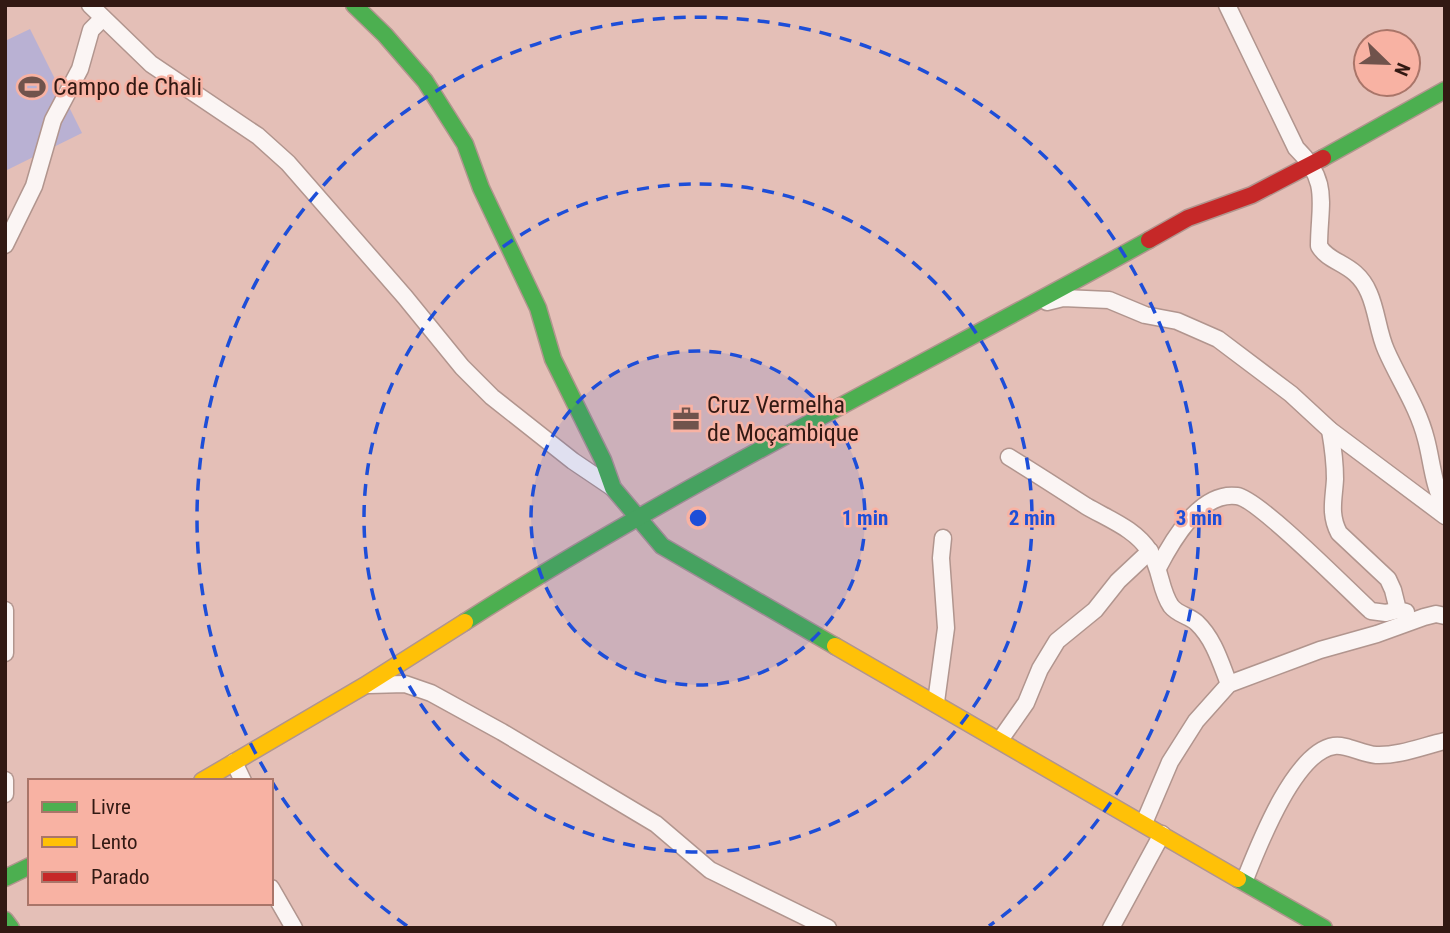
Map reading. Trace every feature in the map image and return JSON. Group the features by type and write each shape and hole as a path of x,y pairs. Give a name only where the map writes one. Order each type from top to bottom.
{"street":[{"path":"90,5 151,64 258,136 288,163 469,374 492,397 613,488 666,549 936,702 1324,928"},
{"path":"354,5 385,34 425,81 465,144 481,188 537,308 553,359 603,460 613,488"},
{"path":"1227,5 1296,148 1311,163 1322,196 1319,246 1323,253 1354,271 1369,292 1385,348 1426,436 1435,481 1445,507"},
{"path":"5,245 34,186 53,120 79,69 91,30 103,18"},
{"path":"205,779 364,686 535,577 692,485 1031,306 1188,218 1252,195 1284,180 1445,90"},
{"path":"1031,306 1063,298 1109,300 1145,315 1177,321 1201,330 1264,372 1330,430 1445,516"},
{"path":"1330,430 1334,450 1335,483 1331,513 1334,524 1339,533 1388,579 1394,590 1398,610"},
{"path":"1009,457 1088,507 1114,520 1150,551 1158,568 1165,597 1174,610 1195,621 1207,634 1229,684"},
{"path":"1158,568 1188,519 1218,499 1235,496 1252,503 1271,518 1371,611 1386,613 1398,610 1424,617"},
{"path":"936,702 946,628 942,582 943,538"},
{"path":"1000,740 1026,704 1040,669 1057,641 1095,610 1118,581 1150,551"},
{"path":"5,610 5,653"},
{"path":"1144,823 1170,762 1196,721 1229,684 1320,650 1424,617 1445,616"},
{"path":"364,686 405,684 431,693 656,824 710,870 828,928"},
{"path":"1244,881 1274,812 1308,760 1317,752 1338,745 1367,754 1392,754 1445,741"},
{"path":"234,762 242,779"},
{"path":"5,780 5,794"},
{"path":"1111,928 1162,834"},
{"path":"5,878 28,867"},
{"path":"273,891 294,928"},
{"path":"5,920 11,928"}],"shaded area":[{"name":"Campo de Chali","path":"30,29 82,133 5,171 5,41"}],"traffic: fast":[{"path":"354,5 385,35 425,81 465,144 481,188 538,308 553,359 603,460 613,488 662,546 835,646"},
{"path":"1323,158 1445,90"},
{"path":"465,622 548,570 718,473 1149,240"},
{"path":"5,878 28,867"},
{"path":"1238,879 1324,928"},
{"path":"5,920 11,928"}],"traffic: slow":[{"path":"205,779 364,686 465,622"},
{"path":"835,646 1238,879"}],"traffic: jam":[{"path":"1149,240 1188,218 1252,195 1323,158"}],"place":[{"name":"Campo de Chali","path":"32,87"},
{"name":"Cruz Vermelha de Moçambique","path":"686,419"}]}
